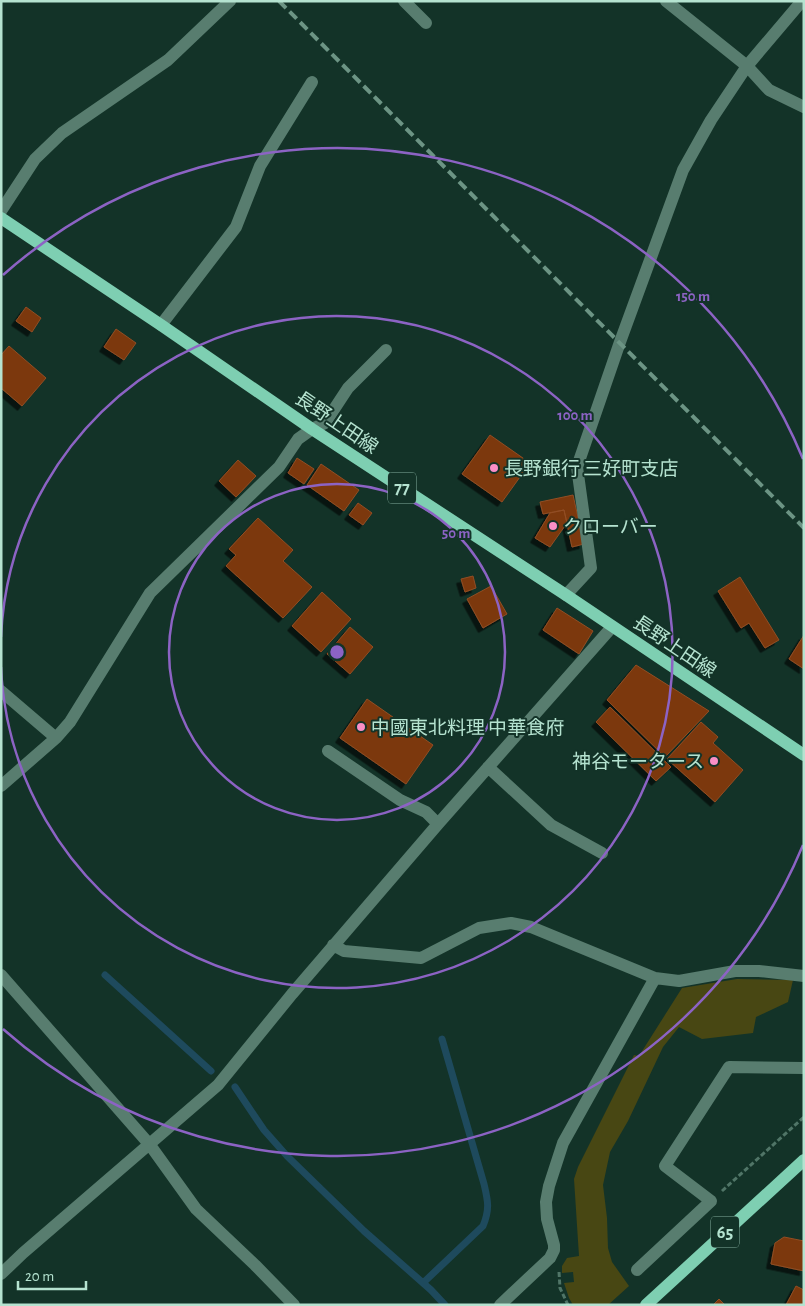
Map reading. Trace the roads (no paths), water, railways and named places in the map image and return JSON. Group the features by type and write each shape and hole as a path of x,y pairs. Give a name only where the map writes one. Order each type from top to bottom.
{"main road":[{"name":"長野上田線","path":"1,218 161,324 312,429 566,595 804,755"},
{"name":"65","path":"646,1305 804,1160"}],"street":[{"path":"1,211 35,158 62,133 168,60 230,1"},
{"path":"404,1 426,23"},
{"path":"666,1 747,66 768,90 804,107"},
{"path":"566,595 591,568 577,467 620,342 683,170 711,120 747,66 802,1"},
{"path":"161,324 236,226 260,166 312,82"},
{"path":"1,786 56,738 70,722 150,593 279,467 298,440 312,429 325,423 348,388 386,350"},
{"path":"1,1274 218,1086 333,946 488,766 612,627"},
{"path":"1,691 56,738"},
{"path":"328,751 400,800 426,812 438,824"},
{"path":"488,766 551,825 602,854"},
{"path":"333,946 344,951 421,958 479,928 511,924 531,927 655,978 680,981 735,971 759,971 804,976"},
{"path":"1,975 150,1145 196,1210 255,1265 294,1305"},
{"path":"500,1305 548,1261 552,1254 554,1244 547,1219 546,1202 548,1186 563,1143 655,978"},
{"path":"636,1270 711,1201 665,1166 730,1067 804,1068"}],"waterway":[{"path":"105,975 211,1071"},
{"path":"423,1283 483,1226 487,1210 484,1184 442,1039"},
{"path":"235,1087 264,1130 287,1156 364,1231 431,1290 445,1305"}],"railway":[{"path":"279,1 804,528"}],"place":[{"name":"長野銀行 三好町支店","path":"494,468"},
{"name":"クローバー","path":"553,526"},
{"name":"中國東北料理 中華食府","path":"361,727"},
{"name":"神谷モータース","path":"714,761"}]}
